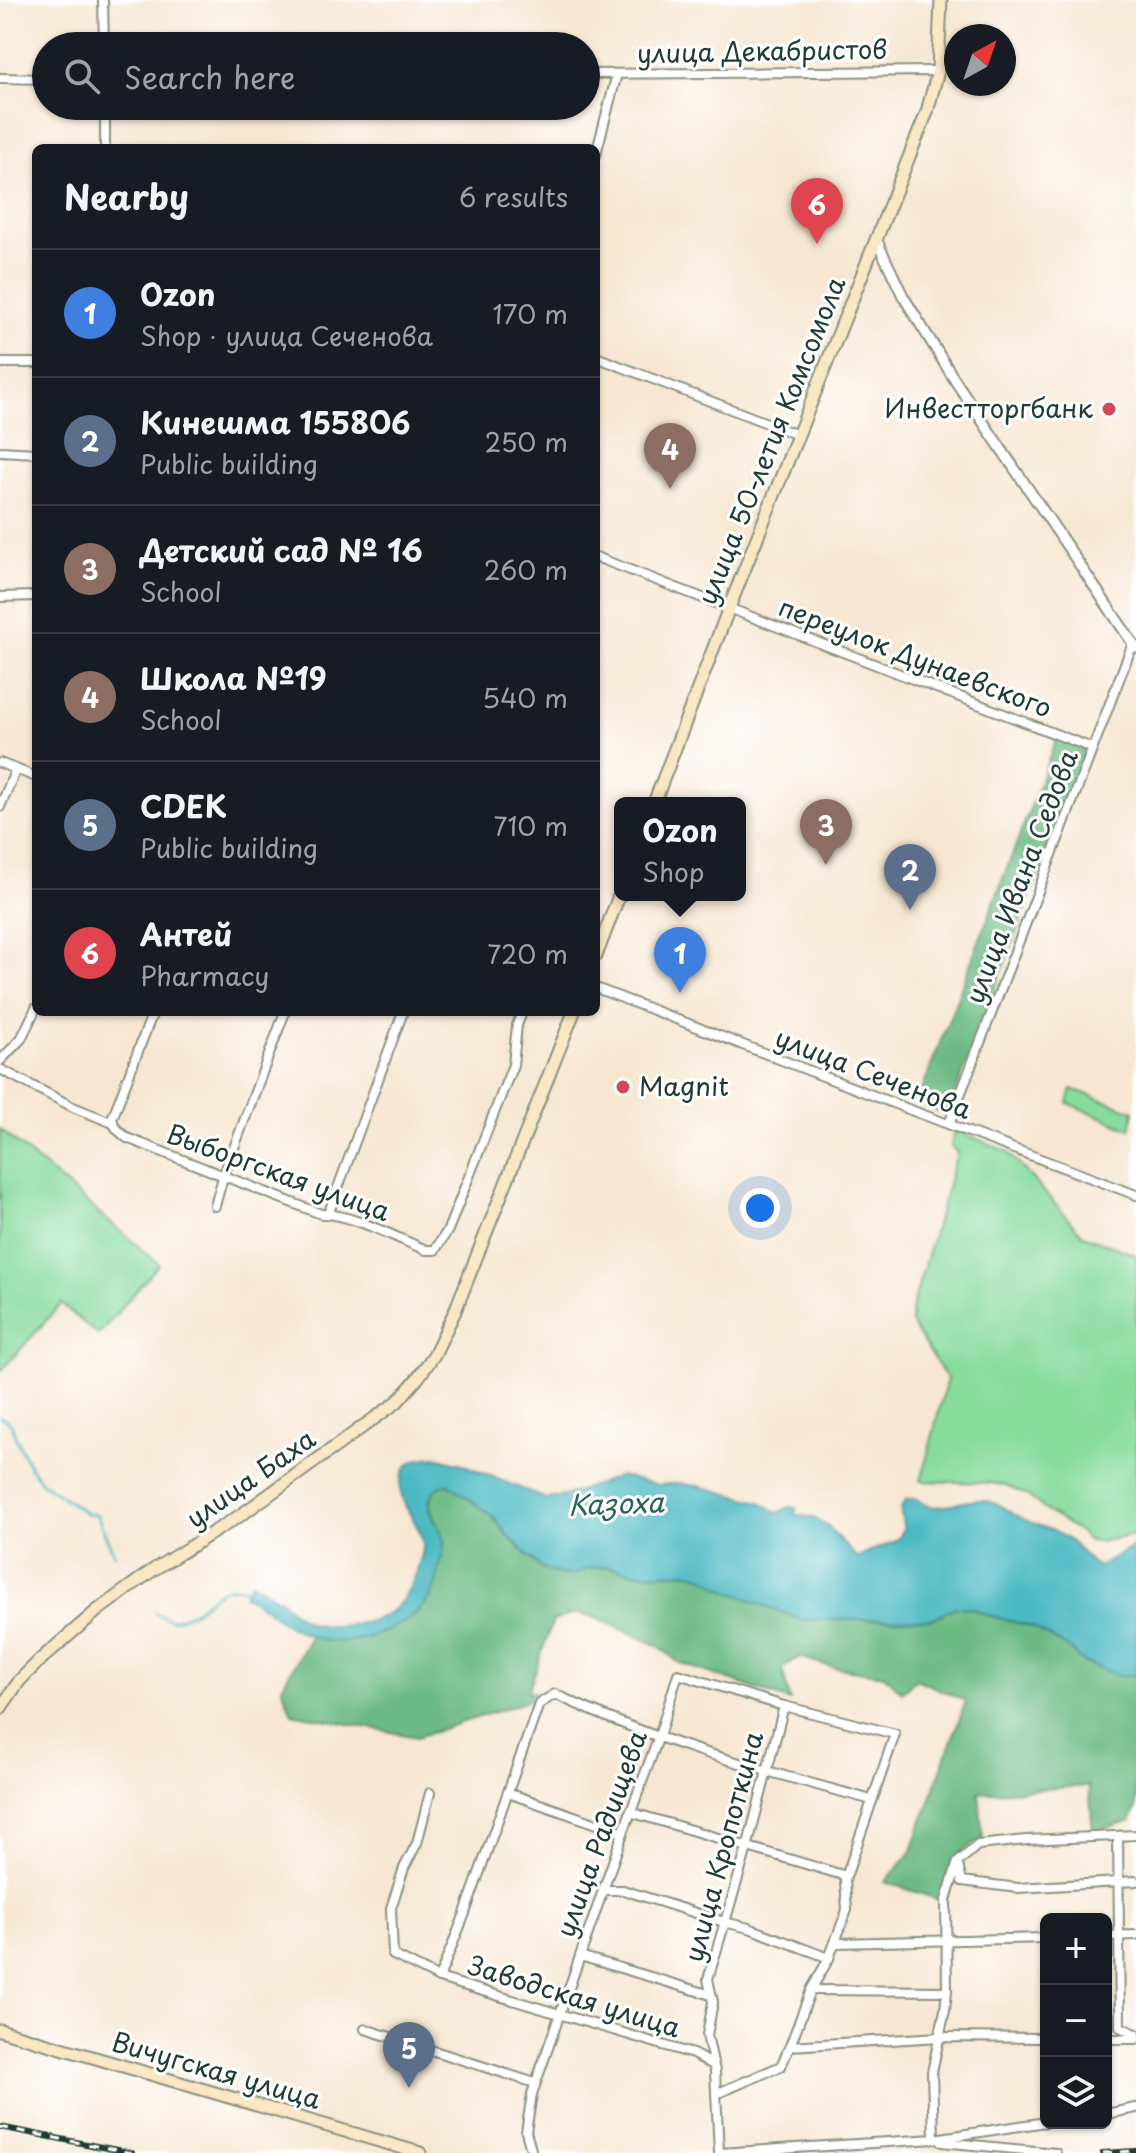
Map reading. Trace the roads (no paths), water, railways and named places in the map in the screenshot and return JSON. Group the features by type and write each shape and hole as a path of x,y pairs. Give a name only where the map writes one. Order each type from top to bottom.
{"main road":[{"name":"улица 50-летия Комсомола","path":"656,797 927,112 938,71 941,0"},
{"path":"600,946 617,901"},
{"name":"улица Баха","path":"0,1709 20,1680 98,1610 241,1515 385,1412 417,1379 445,1335 572,1016"},
{"name":"Вичугская улица","path":"0,2030 420,2153"}],"street":[{"path":"103,0 104,32"},
{"name":"улица Декабристов","path":"600,74 938,71"},
{"path":"599,144 617,74"},
{"path":"0,78 32,79"},
{"path":"105,120 105,144"},
{"path":"876,239 903,296 942,360 1134,646"},
{"path":"600,359 798,435"},
{"path":"0,363 32,363"},
{"path":"0,451 32,453"},
{"name":"переулок Дунаевского","path":"600,559 1087,746"},
{"path":"0,597 32,596"},
{"name":"улица Ивана Седова","path":"949,1124 1134,646"},
{"path":"0,763 32,775"},
{"path":"0,807 16,769"},
{"name":"улица Сеченова","path":"600,990 1136,1195"},
{"path":"0,1061 21,1039 32,1016"},
{"path":"112,1121 151,1016"},
{"path":"215,1206 283,1016"},
{"path":"329,1212 402,1016"},
{"name":"Выборгская улица","path":"0,1069 73,1107 112,1121 127,1138 321,1214 329,1212 426,1250 435,1250 448,1230 513,1065 520,1016"},
{"name":"улица Радищева","path":"532,2153 526,2132 535,2083 659,1736 678,1674 784,1706"},
{"name":"Заводская улица","path":"659,1736 598,1715 555,1694 539,1704 439,1978 561,2010 693,2054 713,2065"},
{"path":"716,2094 781,2066 811,1990 836,1943 847,1910 846,1876 895,1734 784,1706"},
{"name":"улица Кропоткина","path":"720,2153 713,2065 707,2035 713,2002 708,1979 747,1848 784,1706"},
{"path":"659,1736 767,1772 872,1800"},
{"path":"430,1793 417,1843 404,1868 391,1908 393,1955 439,1978"},
{"path":"508,1793 623,1833"},
{"path":"630,1812 846,1876"},
{"path":"934,2139 932,2072 947,1991 946,1900 958,1862 978,1845 1136,1835"},
{"path":"1118,1836 1120,2027 1136,2036"},
{"path":"958,1862 962,1881 1018,1888 1136,1881"},
{"path":"603,1890 623,1890 749,1928 829,1958"},
{"path":"1112,1936 1136,1935"},
{"path":"836,1943 1040,1938"},
{"path":"580,1956 711,1995"},
{"path":"811,1990 947,1991"},
{"path":"365,2029 535,2083"},
{"path":"1112,2038 1136,2036"},
{"path":"790,2046 940,2037 1040,2038"},
{"path":"1112,2113 1136,2108"},
{"path":"720,2153 934,2139 1040,2123"},
{"path":"923,2140 1056,2153"}],"water":[{"path":"436,1457 462,1464 546,1499 564,1496 620,1476 659,1485 679,1483 703,1487 760,1502 778,1513 789,1507 796,1508 795,1514 816,1519 828,1527 859,1557 892,1543 900,1536 903,1531 901,1510 907,1499 918,1499 940,1507 973,1500 995,1503 1061,1535 1099,1567 1136,1545 1136,1675 1120,1676 1083,1662 1067,1647 1032,1627 972,1608 955,1607 932,1619 802,1620 721,1588 703,1576 686,1572 644,1574 605,1566 573,1575 559,1574 541,1568 492,1516 449,1484 435,1490 429,1500 444,1543 434,1588 426,1603 401,1624 369,1637 337,1642 323,1640 293,1628 244,1595 251,1582 303,1619 320,1625 342,1626 366,1622 394,1609 411,1585 423,1547 418,1528 402,1499 401,1482 405,1469 412,1462"}],"waterway":[{"name":"Казоха","path":"0,1417 9,1421 28,1464 41,1482 87,1514 97,1515 114,1554"},
{"name":"Казоха","path":"155,1613 171,1620 189,1614 222,1590 247,1589"}],"railway":[{"path":"0,2127 132,2153"},
{"path":"1103,2153 1136,2151"}],"place":[{"name":"Антей","path":"817,244"},
{"name":"Инвестторгбанк","path":"1109,409"},
{"name":"Школа №19","path":"670,489"},
{"name":"Детский сад № 16","path":"826,865"},
{"name":"Кинешма 155806","path":"910,910"},
{"name":"Ozon","path":"680,993"},
{"name":"Magnit","path":"623,1087"},
{"name":"CDEK","path":"409,2088"}]}
